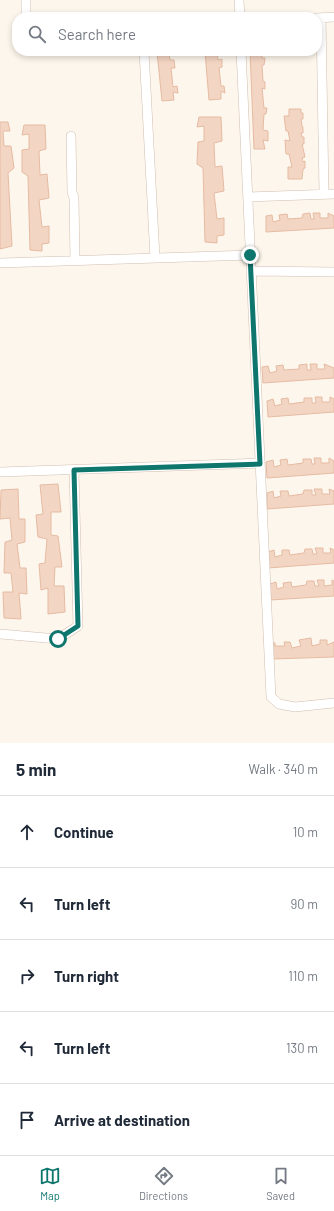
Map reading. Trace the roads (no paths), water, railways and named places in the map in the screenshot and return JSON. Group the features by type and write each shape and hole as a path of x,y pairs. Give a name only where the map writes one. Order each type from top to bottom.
{"street":[{"path":"26,0 26,12"},
{"path":"239,0 240,12"},
{"path":"322,18 334,17"},
{"path":"144,56 155,258"},
{"path":"241,56 271,697 279,704 295,707 334,703"},
{"path":"320,56 324,194"},
{"path":"71,136 75,260"},
{"path":"248,197 334,194"},
{"path":"0,263 250,255"},
{"path":"251,271 334,272"},
{"path":"0,472 260,464"},
{"path":"0,634 58,639 78,626 74,470"}]}
